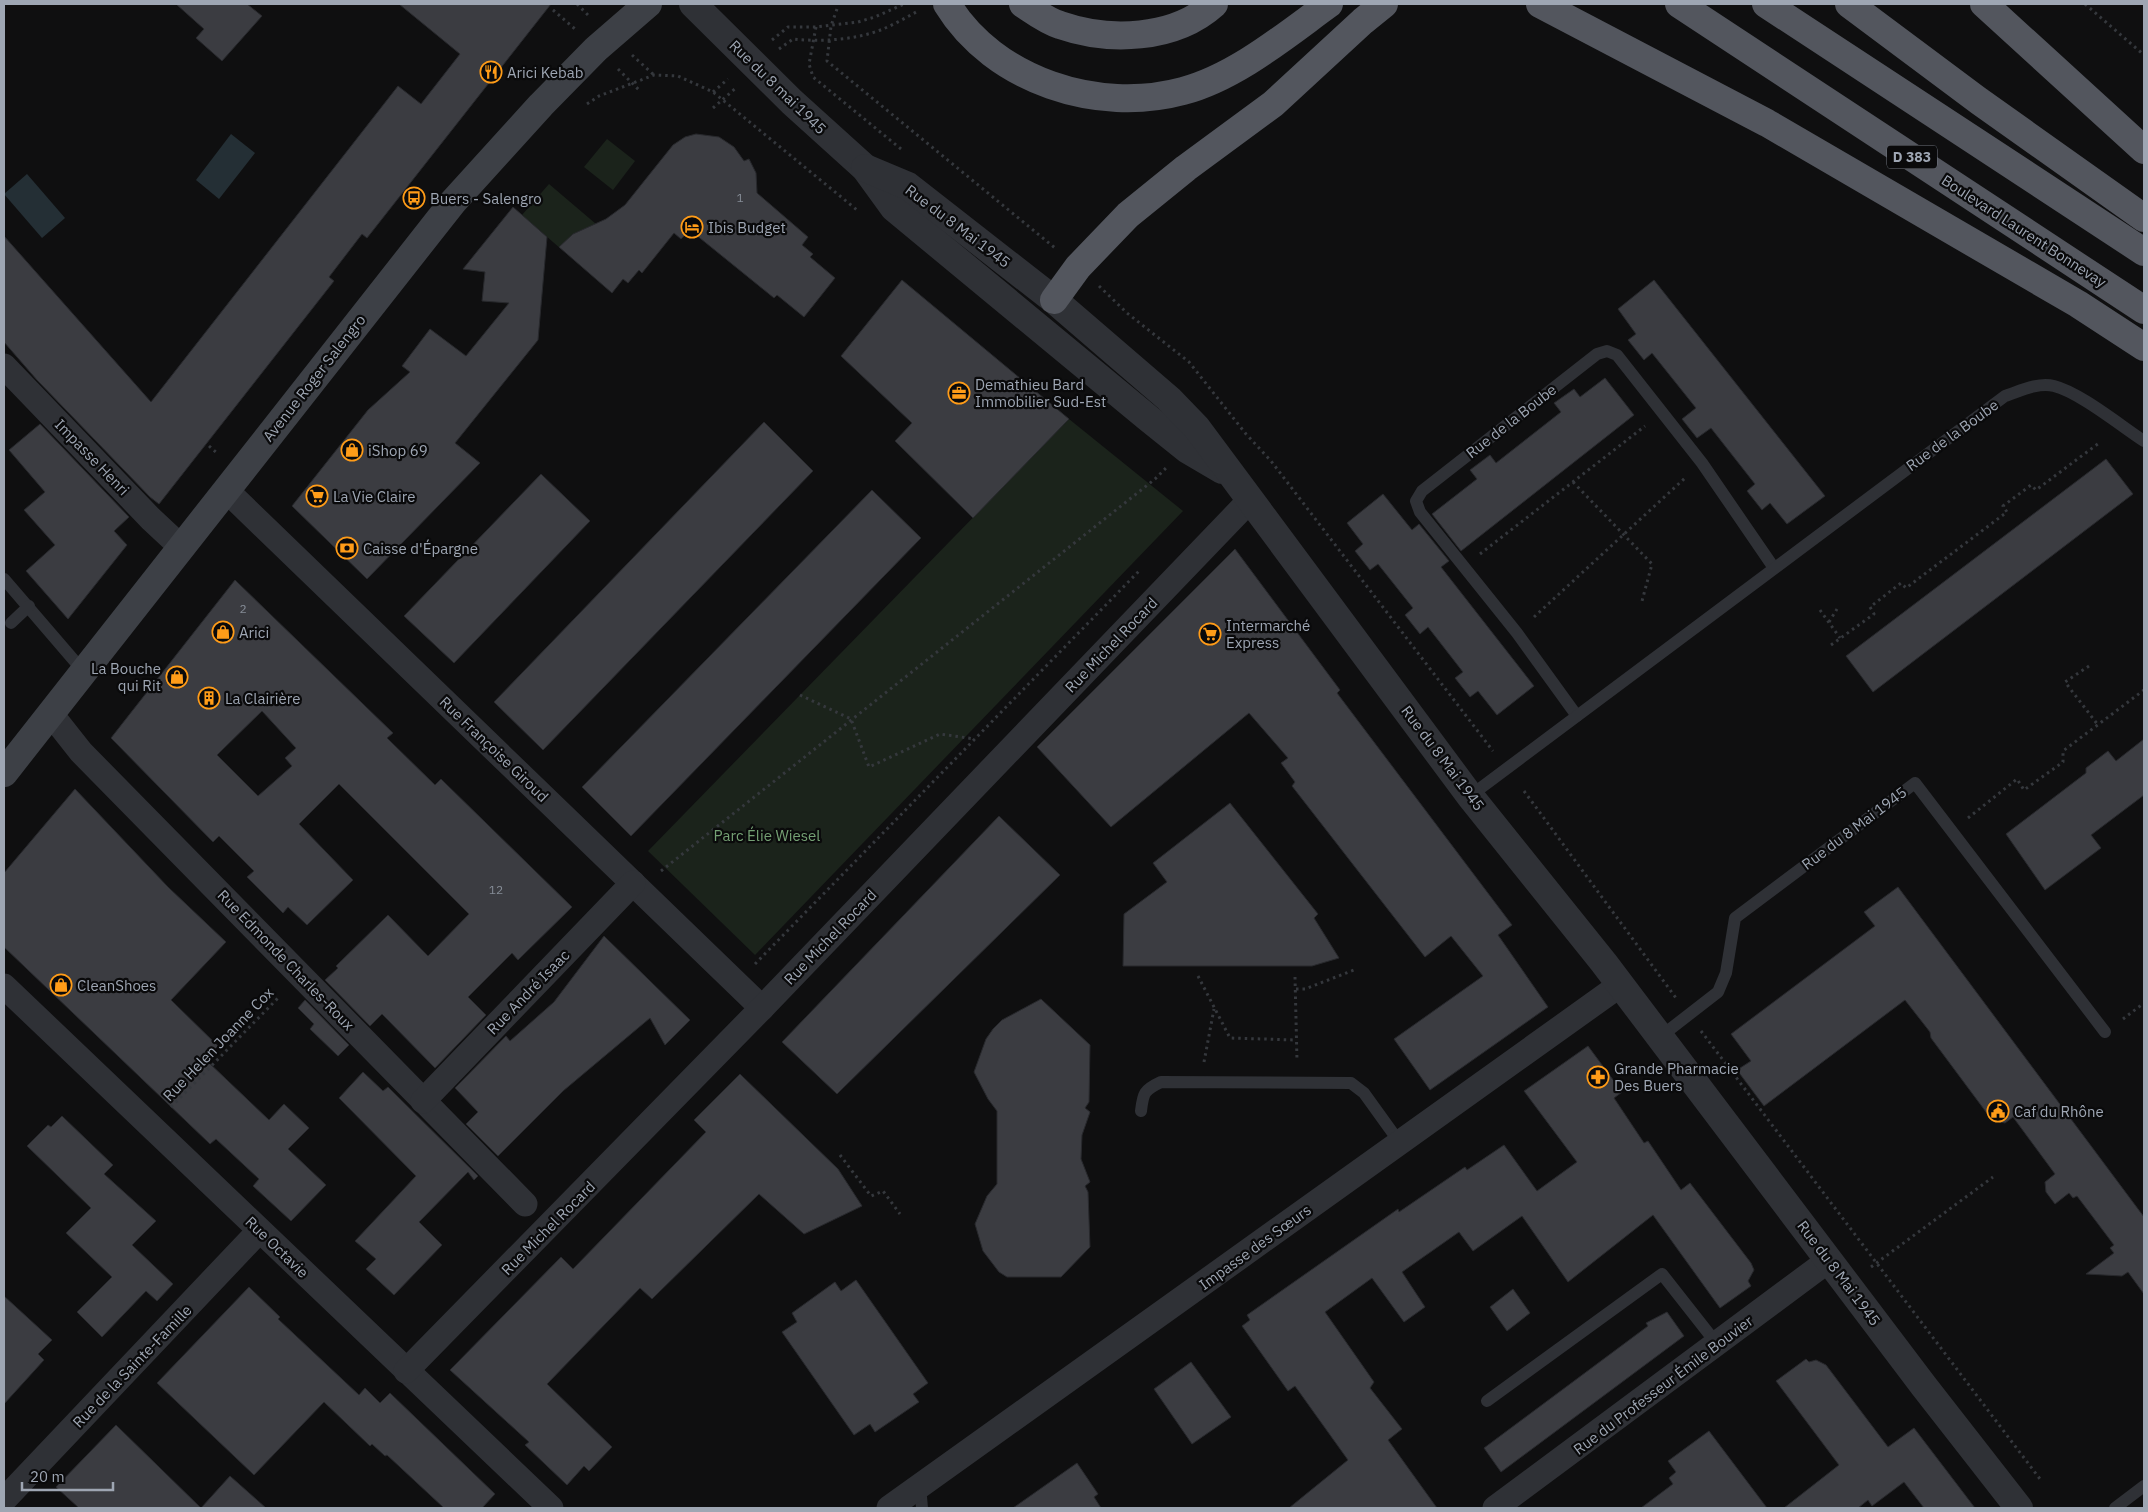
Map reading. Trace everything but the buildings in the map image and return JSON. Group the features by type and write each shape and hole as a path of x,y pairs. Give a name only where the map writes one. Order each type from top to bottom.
{"highway":[{"path":"1023,4 1058,25 1104,35 1128,36 1155,32 1179,25 1197,16 1214,4"},
{"path":"940,9 1008,66 1029,76 1059,88 1100,96 1143,98 1184,91 1213,80 1260,53 1329,4"},
{"path":"1054,300 1078,267 1128,215 1186,168 1273,104 1362,21 1384,4"},
{"path":"1540,4 1767,123 2078,304 2144,347"},
{"name":"Boulevard Laurent Bonnevay","path":"1679,4 2144,310"},
{"path":"1766,4 2144,252"},
{"path":"1849,4 1979,101 2144,218"},
{"path":"1984,4 2144,150"}],"main road":[{"name":"Avenue Roger Salengro","path":"4,773 453,202 541,105 596,49 648,4"}],"street":[{"name":"Rue du 8 mai 1945","path":"693,4 792,102 865,168"},
{"name":"Rue du 8 Mai 1945","path":"865,168 908,186 1054,300 1169,399 1197,428 1470,796 1620,985 2019,1508"},
{"name":"Rue du 8 Mai 1945","path":"865,168 894,208 1188,450 1232,476"},
{"path":"1025,317 1054,300"},
{"name":"Impasse Henri","path":"4,366 181,547"},
{"name":"Rue Françoise Giroud","path":"226,490 762,1008"},
{"name":"Rue Michel Rocard","path":"406,1371 762,1008 1250,500"},
{"name":"Rue Edmonde Charles-Roux","path":"51,714 81,752 525,1204"},
{"name":"Rue André Isaac","path":"423,1102 632,883"},
{"name":"Impasse des Sœurs","path":"889,1508 921,1497 1400,1143 1620,985"},
{"name":"Rue Octavie","path":"4,986 551,1508"},
{"name":"Rue de la Sainte-Famille","path":"4,1500 259,1231"},
{"name":"Rue du Professeur Émile Bouvier","path":"1495,1508 1829,1260"}],"lane":[{"name":"Rue de la Boube","path":"1577,716 1517,633 1420,512 1416,501 1422,491 1597,354 1607,351 1617,355 1702,463 1774,568"},
{"name":"Rue de la Boube","path":"1470,796 2005,396 2030,387 2053,386 2072,393 2144,441"},
{"path":"4,579 84,672"},
{"path":"11,623 28,606"},
{"name":"Rue du 8 Mai 1945","path":"1660,1037 1718,992 1726,973 1735,918 1915,783 2105,1032"},
{"path":"1142,1111 1142,1095 1149,1088 1160,1082 1351,1083 1364,1094 1400,1143"},
{"path":"1487,1401 1662,1274 1717,1344"},
{"path":"2115,1508 2144,1486"}],"path":[{"path":"816,27 858,22 875,17 904,4"},
{"path":"2085,4 2144,55"},
{"path":"838,9 831,26 827,61 1055,249"},
{"path":"830,39 868,34 940,9"},
{"path":"587,104 599,96 654,75 678,76 713,92"},
{"path":"1095,282 1127,313 1189,362 1246,434 1271,461 1498,757"},
{"path":"1464,567 1662,412"},
{"path":"1831,645 1874,614 1870,607 1901,583 1906,588 2007,512 2003,506 2024,490 2031,485 2036,490 2100,443"},
{"path":"209,446 219,454"},
{"path":"1517,633 1702,463"},
{"path":"661,872 1155,479 1170,464"},
{"path":"1573,482 1652,564 1642,600"},
{"path":"750,970 1141,569"},
{"path":"1829,622 1837,609"},
{"path":"1820,610 1840,638"},
{"path":"2089,666 2065,682 2098,725"},
{"path":"1965,820 2017,780 2024,790 2062,762 2063,751 2144,690"},
{"path":"800,695 851,719 869,767 940,734 975,739"},
{"path":"1524,791 1689,1014 2040,1479"},
{"path":"1296,989 1305,989 1354,970"},
{"name":"Rue Helen Joanne Cox","path":"151,1128 300,976"},
{"path":"1198,976 1230,1038 1296,1040"},
{"path":"1295,977 1297,1082"},
{"path":"1200,1082 1214,1008"},
{"path":"840,1155 871,1196 882,1191 900,1214"},
{"path":"1869,1268 1877,1264 1992,1177"}],"green space":[{"path":"607,139 635,161 613,190 584,167"},
{"path":"549,184 596,224 573,234 561,249 522,215"},
{"name":"Parc Élie Wiesel","path":"1069,419 1183,511 755,955 648,851"}],"shaded area":[{"path":"231,134 255,153 219,199 196,180"},
{"path":"27,174 65,218 42,238 4,194"}],"place":[{"name":"Arici Kebab","path":"491,72"},
{"name":"Buers - Salengro","path":"414,198"},
{"name":"Ibis Budget","path":"692,227"},
{"name":"Demathieu Bard Immobilier Sud-Est","path":"959,393"},
{"name":"iShop 69","path":"352,450"},
{"name":"La Vie Claire","path":"317,496"},
{"name":"Caisse d'Épargne","path":"347,548"},
{"name":"Arici","path":"223,632"},
{"name":"Intermarché Express","path":"1210,634"},
{"name":"La Bouche qui Rit","path":"177,677"},
{"name":"La Clairière","path":"209,698"},
{"name":"CleanShoes","path":"61,985"},
{"name":"Grande Pharmacie Des Buers","path":"1598,1077"},
{"name":"Caf du Rhône","path":"1998,1111"}]}
